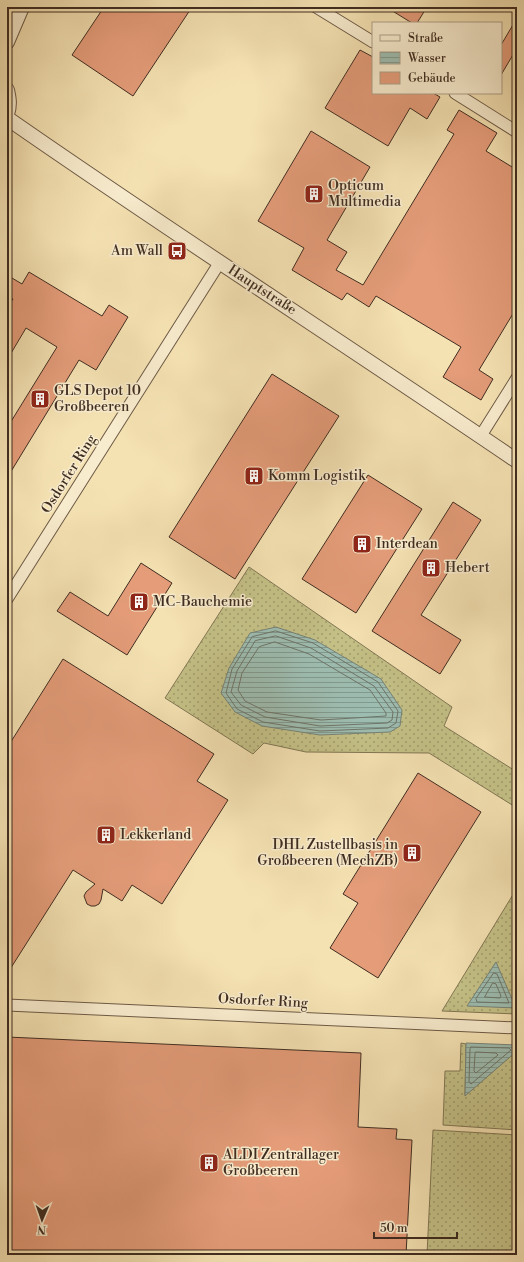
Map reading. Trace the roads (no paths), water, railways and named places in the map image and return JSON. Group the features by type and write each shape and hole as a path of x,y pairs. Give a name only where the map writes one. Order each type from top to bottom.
{"street":[{"path":"7,42 22,7"},
{"path":"316,7 372,41"},
{"path":"7,90 9,108 7,114"},
{"path":"457,94 517,132"},
{"name":"Hauptstraße","path":"7,118 517,462"},
{"name":"Osdorfer Ring","path":"7,599 220,262"},
{"path":"480,436 517,378"},
{"name":"Osdorfer Ring","path":"7,1005 517,1028"}],"water":[{"path":"276,627 315,640 381,679 402,710 400,726 390,732 320,735 262,726 235,712 221,693 229,668 250,633"},
{"path":"496,962 516,1008 467,1006"},
{"path":"466,1043 517,1045 517,1051 465,1096"}],"place":[{"name":"Opticum Multimedia","path":"314,194"},
{"name":"Am Wall","path":"177,251"},
{"name":"GLS Depot 10 Großbeeren","path":"40,399"},
{"name":"Komm Logistik","path":"254,476"},
{"name":"Interdean","path":"362,544"},
{"name":"Hebert","path":"431,568"},
{"name":"MC-Bauchemie","path":"139,602"},
{"name":"Lekkerland","path":"106,835"},
{"name":"DHL Zustellbasis in Großbeeren (MechZB)","path":"412,853"},
{"name":"ALDI Zentrallager Großbeeren","path":"209,1163"}]}
